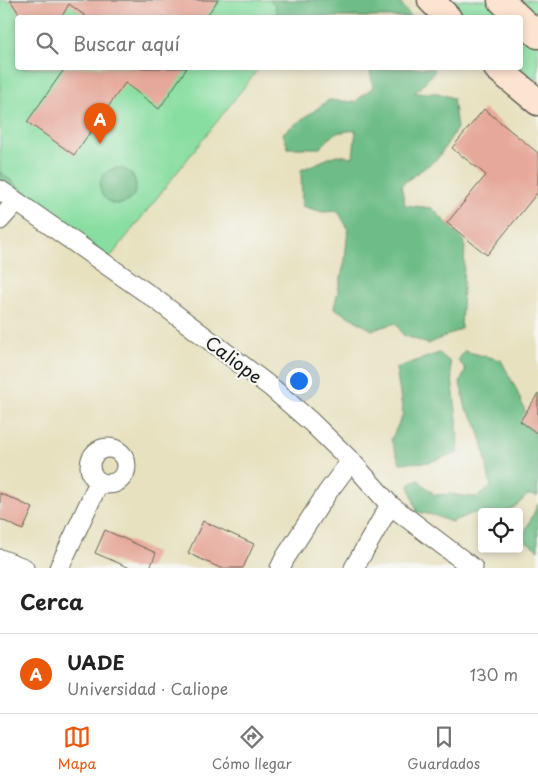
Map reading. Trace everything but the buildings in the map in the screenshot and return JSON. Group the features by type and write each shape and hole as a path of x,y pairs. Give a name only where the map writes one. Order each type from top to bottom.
{"main road":[{"path":"431,0 445,15"},
{"path":"501,0 517,15"},
{"path":"523,21 538,35"},
{"path":"499,70 538,102"}],"street":[{"name":"Caliope","path":"0,190 158,301 272,388 311,422 390,505 473,568"},
{"path":"0,220 16,202"},
{"path":"280,568 327,493 351,462"},
{"path":"59,568 99,482"},
{"path":"354,568 390,505"},
{"path":"0,559 24,568"}],"green space":[{"path":"0,0 310,0 299,15 15,15 15,70 257,70 105,264 0,189"},
{"path":"270,0 398,0 409,15 278,15 275,5"},
{"path":"431,0 538,0 538,102 499,70 523,70 523,15 446,15"},
{"path":"434,70 415,93 438,93 453,98 457,128 438,158 401,185 405,205 432,208 465,243 461,329 428,344 403,335 396,323 372,330 334,308 345,260 348,229 338,211 323,212 302,206 301,170 336,155 353,157 356,130 335,133 320,148 288,148 283,133 329,100 355,102 373,87 370,71"},
{"path":"118,168 125,169 131,173 135,179 135,193 131,199 125,203 118,204 111,203 105,199 101,193 100,186 101,179 105,173 111,169"},
{"path":"0,172 110,258 0,181"},
{"path":"464,351 501,360 516,389 538,442 538,496 527,495 513,508 478,508 478,514 473,513 451,522 433,515 417,512 409,485 417,479 435,495 451,494 477,497 491,487 482,441 475,420 466,409 460,383 466,369 458,361"},
{"path":"439,353 450,362 457,419 458,453 429,462 400,463 391,440 403,414 396,368"},
{"path":"538,504 538,550 523,539"}],"place":[{"name":"UADE","path":"100,144"}]}
